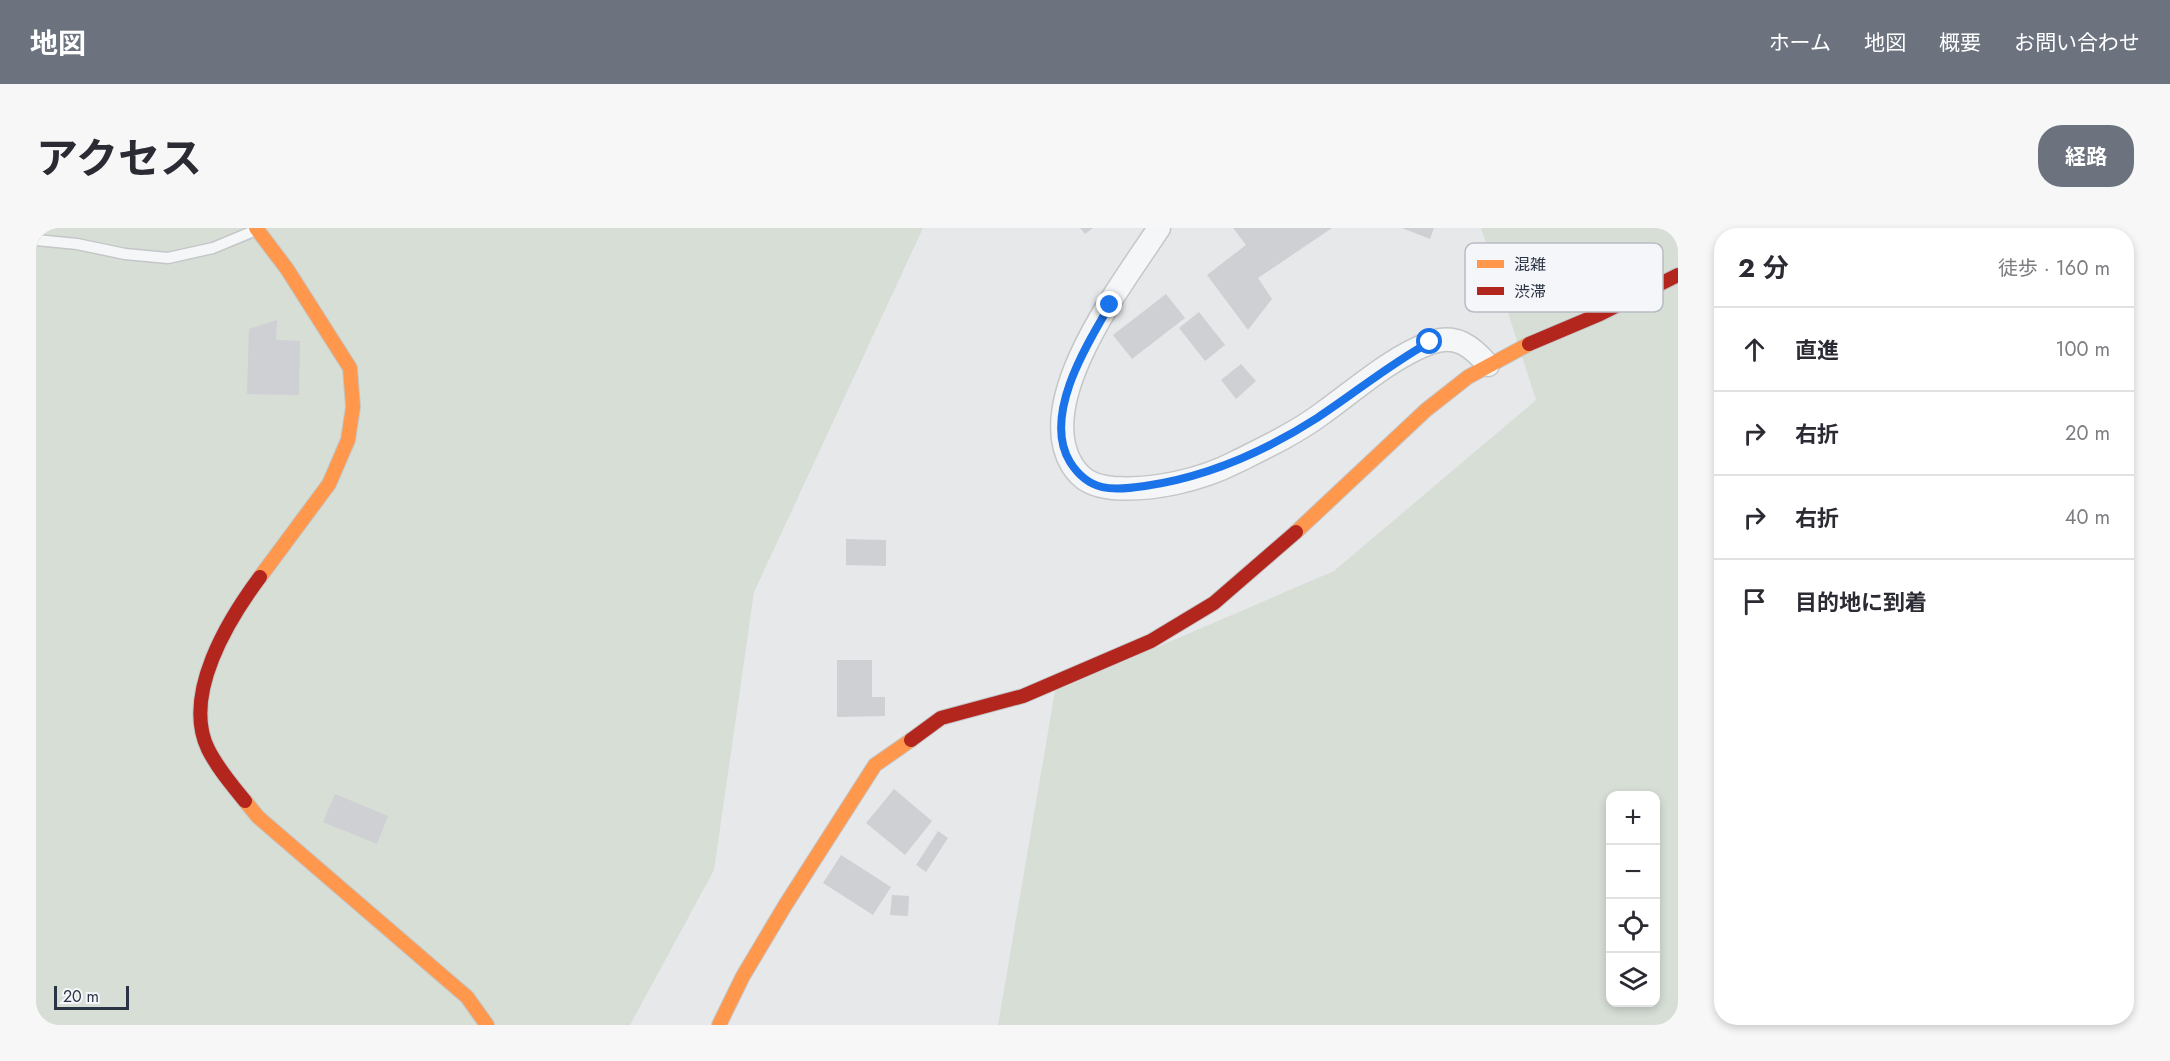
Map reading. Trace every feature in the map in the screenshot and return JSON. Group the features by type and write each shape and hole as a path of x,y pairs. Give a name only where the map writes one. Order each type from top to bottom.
{"street":[{"path":"1159,228 1090,338 1075,369 1065,403 1062,427 1067,457 1080,477 1098,487 1127,489 1174,482 1233,464 1317,418 1402,357 1430,342 1450,339 1464,342 1488,365"},
{"path":"256,229 286,269 350,368 353,407 348,440 329,484 237,608 216,653 204,683 200,710 207,747 219,770 258,818 467,997 487,1025"},
{"path":"1663,282 1678,275"},
{"path":"719,1025 743,976 786,904 875,765 941,718 1023,696 1151,640 1214,603 1267,559 1425,410 1488,365 1538,339 1604,312"}],"lane":[{"path":"36,240 77,244 125,254 168,258 213,248 256,229"}],"shaded area":[{"path":"36,228 923,228 754,592 714,870 630,1025 36,1025"},
{"path":"1481,228 1678,228 1678,1025 998,1025 1055,691 1334,571 1536,400 1508,312 1663,312 1663,243 1486,243"}],"building":[{"path":"1080,228 1093,228 1085,234"},
{"path":"1233,228 1332,228 1258,278 1272,299 1248,330 1207,275 1246,245"},
{"path":"1402,228 1434,228 1430,239"},
{"path":"1166,294 1185,318 1132,359 1113,335"},
{"path":"1199,312 1225,345 1205,361 1179,328"},
{"path":"277,320 276,340 300,341 299,395 247,394 249,329"},
{"path":"1241,364 1256,381 1236,399 1221,380"},
{"path":"846,539 886,540 886,566 846,565"},
{"path":"837,660 872,660 872,697 885,697 885,716 837,717"},
{"path":"894,789 932,821 905,855 866,823"},
{"path":"335,794 388,816 377,844 323,822"},
{"path":"938,831 948,838 926,872 916,865"},
{"path":"841,855 891,887 873,915 823,883"},
{"path":"892,895 909,896 908,916 890,915"}],"traffic: slow":[{"path":"256,228 287,269 350,368 353,407 348,440 329,484 260,577"},
{"path":"1296,532 1426,410 1468,377 1529,344"},
{"path":"719,1025 743,976 786,904 875,765 911,740"},
{"path":"245,801 258,817 467,997 487,1025"}],"traffic: jam":[{"path":"1663,282 1678,275"},
{"path":"1529,344 1604,312"},
{"path":"911,740 941,718 1023,696 1151,641 1214,603 1296,532"},
{"path":"245,801 208,749 201,728 201,705 212,659 235,614 260,577"}],"route":[{"path":"1110,305 1075,369 1065,403 1062,427 1067,457 1080,477 1098,487 1127,489 1174,482 1233,464 1317,418 1402,357 1430,342"}]}
